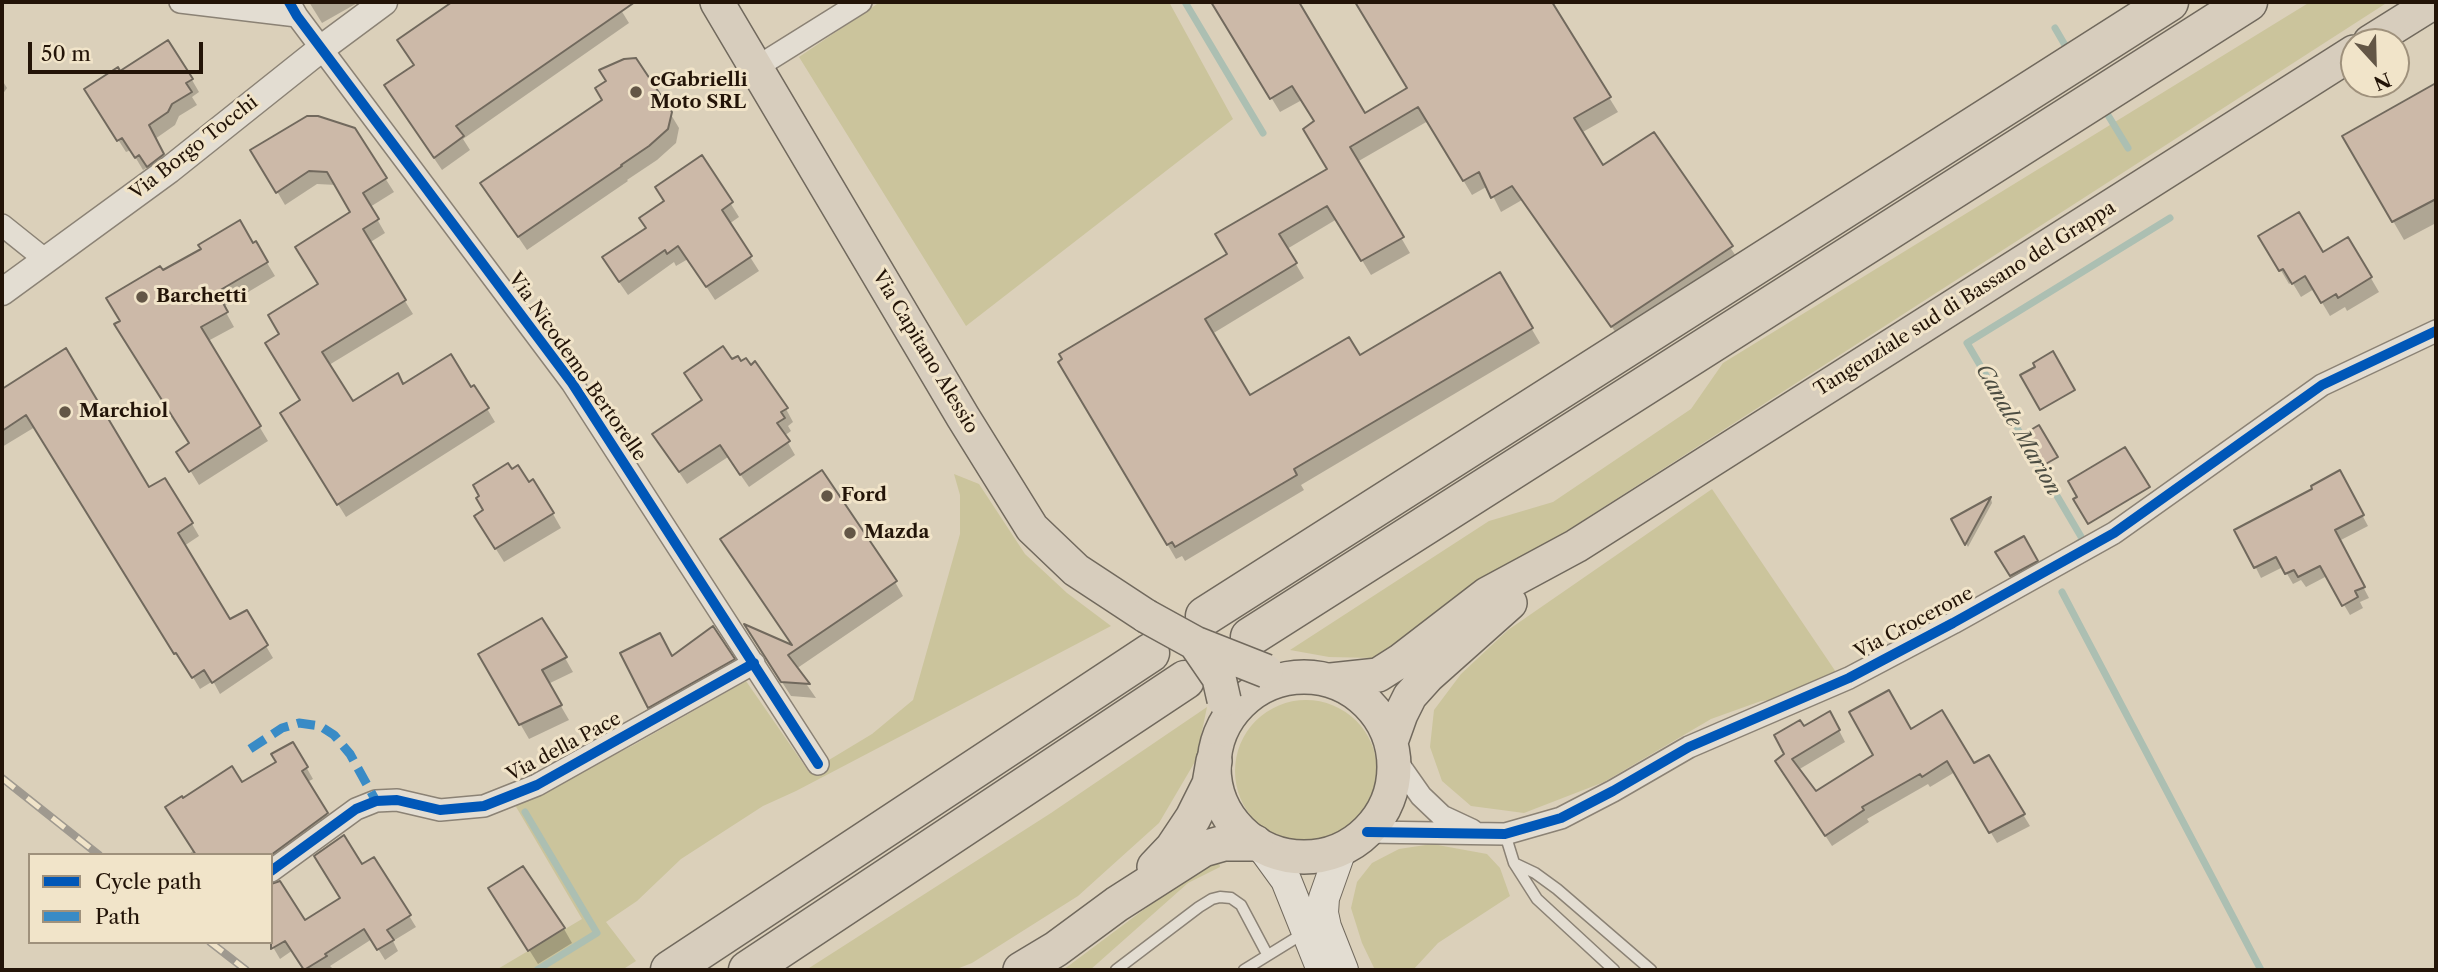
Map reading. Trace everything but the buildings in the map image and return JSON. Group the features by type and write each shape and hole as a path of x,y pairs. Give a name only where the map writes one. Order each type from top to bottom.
{"highway":[{"path":"1200,630 2169,2"},
{"path":"1268,662 2248,2"},
{"path":"670,970 1148,635"},
{"path":"748,970 1185,680"},
{"name":"Tangenziale sud di Bassano del Grappa","path":"1117,904 1168,854 1194,818 1210,784 1220,730"},
{"name":"Tangenziale sud di Bassano del Grappa","path":"1021,970 1203,849 1224,843 1258,845"}],"main road":[{"name":"Via Capitano Alessio","path":"718,2 963,417 1032,528 1148,635 1200,630 1268,662"},
{"path":"2392,28 2434,2"},
{"name":"Tangenziale sud di Bassano del Grappa","path":"1576,547 1427,676 1410,696 1401,714 1393,750 1394,779 1389,798 1380,816 1354,841 1321,856 1301,858 1280,855 1258,845 1237,828 1223,808 1215,785 1220,730 1238,705 1260,688 1268,662 1309,677 1331,680 1378,675 1487,594 1576,547 2340,61"},
{"name":"Via Capitano Alessio","path":"1200,630 1219,678 1220,730"},
{"name":"Tangenziale sud di Bassano del Grappa","path":"1331,680 1358,694 1378,715 1393,750"},
{"path":"1343,970 1326,927 1324,898 1354,841"},
{"path":"1258,845 1286,880 1322,970"}],"street":[{"path":"180,2 293,9"},
{"name":"Via Borgo Tocchi","path":"2,292 169,170 384,2"},
{"path":"757,67 861,2"},
{"name":"Via Nicodemo Bertorelle","path":"293,9 572,383 818,764"},
{"path":"2,225 47,261"},
{"name":"Via Crocerone","path":"1354,841 1477,832 1506,834 1561,818 1689,747 1849,677 1953,623 2114,533 2322,385 2436,331"},
{"name":"Via della Pace","path":"273,870 356,809 376,801 397,800 440,810 484,806 537,785 754,663"},
{"name":"Via Crocerone","path":"1393,750 1421,796 1442,816 1477,832"}],"lane":[{"path":"1506,834 1514,863 1539,901 1614,970"},
{"path":"1514,863 1535,873 1557,889 1651,970"},
{"path":"1116,970 1199,907 1220,897 1231,898 1241,905 1267,954"},
{"path":"1244,970 1306,932"}],"shaded area":[{"path":"880,2 1169,2 1233,119 966,326 799,57"},
{"path":"2310,2 2388,2 2348,28 2340,28 2340,33 1495,577 1374,658 1329,657 1290,650 1489,521 1553,502 1691,409 1723,363"},
{"path":"954,474 979,484 1025,554 1067,593 1111,626 763,806 681,859 637,901 606,922 636,961 622,970 496,970 582,919 515,805 632,746 746,681 809,772 872,734 913,700 960,534 960,495"},
{"path":"1712,489 1840,678 1796,697 1761,701 1711,719 1604,782 1524,813 1471,806 1442,781 1430,747 1434,710 1461,674 1508,630"},
{"path":"1306,700 1333,705 1356,721 1372,744 1377,771 1372,798 1356,821 1333,837 1306,842 1279,837 1256,821 1240,798 1235,771 1240,744 1256,721 1279,705"},
{"path":"1207,707 1196,760 1159,823 1078,896 972,963 954,970 806,970 1051,813"},
{"path":"1432,844 1487,854 1500,868 1510,896 1438,943 1413,970 1375,970 1362,943 1351,908 1357,882 1372,863 1399,849"},
{"path":"1219,861 1220,867 1188,883 1090,970 1063,970 1194,872"}],"waterway":[{"name":"Canale Marion","path":"1185,2 1263,133"},
{"name":"Canale Marion","path":"2055,28 2069,52"},
{"name":"Canale Marion","path":"2103,107 2128,148"},
{"name":"Canale Marion","path":"2077,544 2083,540 1967,343 2170,218"},
{"name":"Canale Marion","path":"2062,592 2261,970"},
{"path":"525,812 597,933 537,970"}],"railway":[{"path":"2,778 96,853"},
{"path":"213,944 246,970"}],"marked path":[{"path":"250,749 282,728 299,723 320,726 334,735 350,754 376,801"}],"cycle path":[{"path":"289,2 572,383 818,764"},
{"path":"1367,832 1505,834 1561,818 1689,747 1849,678 1953,623 2114,533 2322,385 2436,331"},
{"path":"273,870 356,809 376,801 397,800 440,810 484,806 537,785 754,663"}],"place":[{"name":"cGabrielli Moto SRL","path":"636,92"},
{"name":"Barchetti","path":"142,297"},
{"name":"Marchiol","path":"65,412"},
{"name":"Ford","path":"827,496"},
{"name":"Mazda","path":"850,533"}]}
